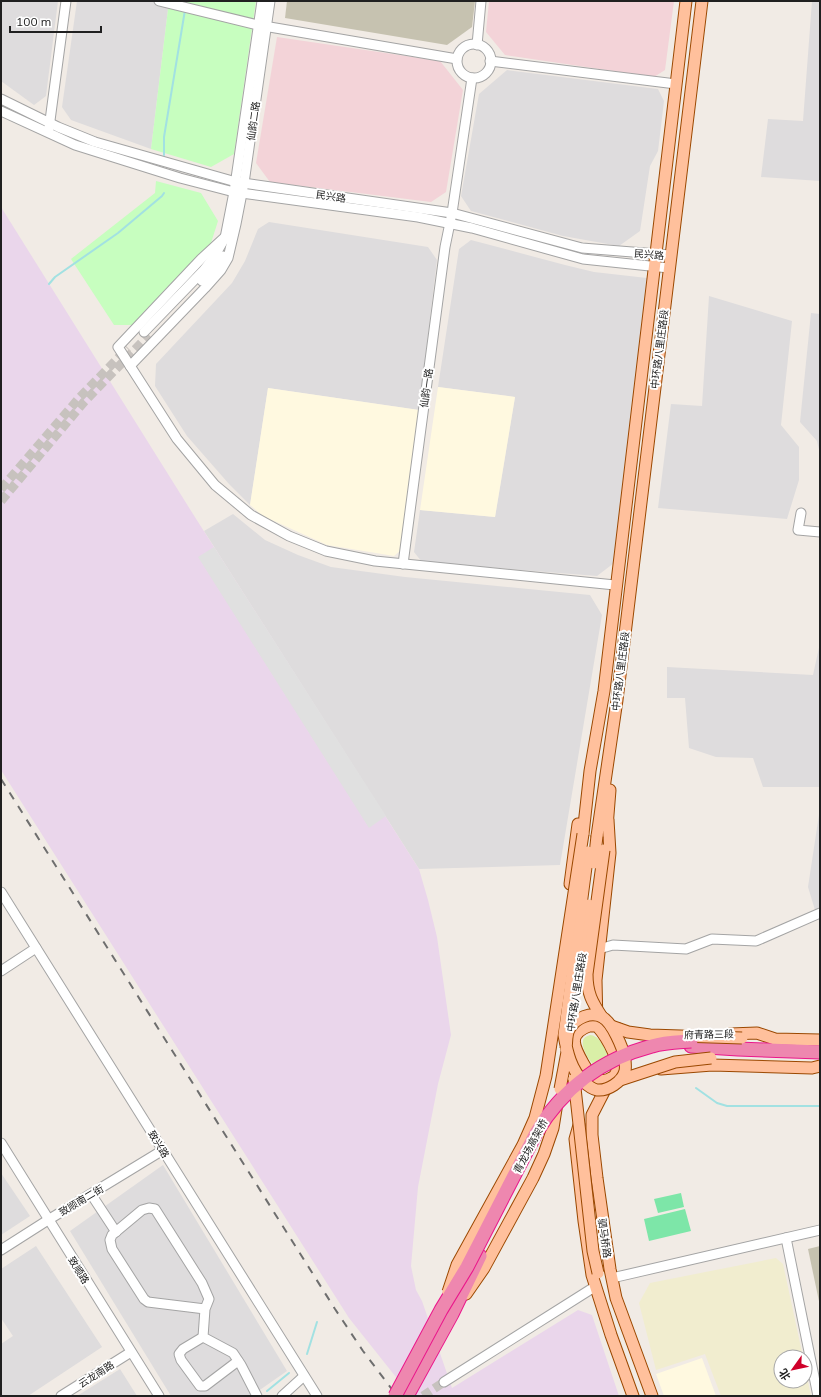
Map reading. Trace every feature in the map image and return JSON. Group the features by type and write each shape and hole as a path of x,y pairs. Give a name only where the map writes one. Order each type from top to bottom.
{"highway":[{"name":"青龙场高架桥","path":"407,1396 467,1267 534,1137 546,1116 568,1092 585,1077 618,1058 652,1046 668,1043 691,1041 820,1046"},
{"name":"青龙场高架桥","path":"394,1396 447,1312 530,1157 555,1116 580,1090 594,1080 632,1059 651,1052 670,1048 691,1046 820,1052"}],"main road":[{"name":"中环路八里庄路段","path":"447,1312 484,1268 533,1178 544,1154 553,1128 577,996 586,931 590,835 590,771 604,692 686,1"},
{"name":"中环路八里庄路段","path":"447,1312 457,1265 520,1151 535,1118 541,1100 546,1076 590,835 617,700 702,1"},
{"path":"604,692 603,720 590,835 564,1031 570,1047 589,1073 599,1080 611,1080 712,1065 812,1068 820,1066"},
{"path":"601,1302 605,1274 600,1250 586,1124 589,1111 611,1080 617,1065 615,1056 605,1037 590,997 587,987 587,974 608,820 615,743 617,700"},
{"path":"590,771 582,793 556,993 570,1047 594,1251 616,1298 652,1396"},
{"path":"599,1022 596,980 610,853 608,820"},
{"name":"府青路三段","path":"570,1047 567,1037 569,1028 582,1017 591,1015 599,1022 647,1033 677,1035 757,1034 775,1039 820,1040"},
{"path":"599,1022 628,1032 650,1035 775,1039"},
{"path":"572,1065 585,1083 596,1090 625,1070 624,1051 611,1026"},
{"path":"611,1080 675,1062 711,1058 820,1062"},
{"name":"驷马桥路","path":"611,1080 581,1119 575,1139 584,1221 592,1275 611,1335 633,1396"}],"street":[{"path":"48,133 66,1"},
{"path":"159,1 262,25 457,59"},
{"name":"仙韵二路","path":"130,366 118,347 145,335 221,270 228,258 229,238 240,183 262,25 262,1"},
{"name":"仙韵二路","path":"262,25 270,1"},
{"path":"477,45 481,1"},
{"path":"471,44 477,45 487,50 490,61 489,67 482,76 472,78 462,73 457,64 457,59 461,50 466,46 471,44"},
{"path":"490,61 676,84"},
{"name":"仙韵一路","path":"403,564 445,247 452,213 472,78"},
{"name":"民兴路","path":"1,99 50,124 95,142 240,183 452,213 582,248 670,256"},
{"name":"民兴路","path":"1,111 75,145 180,178 238,193 418,217 472,228 583,259 669,268"},
{"name":"仙韵二路","path":"130,366 145,335 207,266 229,238"},
{"path":"130,366 177,439 215,485 251,515 289,536 326,551 376,561 616,585"},
{"path":"801,513 798,530 820,532"},
{"name":"致兴路","path":"1,892 317,1396"},
{"path":"599,949 613,944 686,949 712,939 756,941 820,912"},
{"path":"1,971 36,948"},
{"name":"致顺路","path":"1,1143 159,1396"},
{"name":"致顺南二街","path":"1,1250 163,1150"},
{"path":"91,1194 116,1232"},
{"path":"203,1337 205,1309 208,1299 202,1283 156,1209 149,1208 142,1210 112,1235 110,1240 112,1249 144,1299 148,1302 205,1309"},
{"path":"605,1274 820,1230"},
{"path":"786,1238 818,1396"},
{"path":"444,1382 596,1286"},
{"path":"203,1337 179,1354 181,1360 200,1386 205,1386 238,1361"},
{"path":"203,1337 233,1353 257,1396"},
{"name":"云龙南路","path":"62,1396 131,1352"},
{"path":"282,1396 304,1376"}],"shaded area":[{"path":"1,1 58,1 46,96 34,105 1,81"},
{"path":"77,1 169,1 151,149 71,120 62,107"},
{"path":"287,1 475,1 472,27 447,45 285,18"},
{"path":"489,1 674,1 665,70 654,77 505,55 486,32"},
{"path":"812,1 820,1 820,181 761,177 768,119 803,121"},
{"path":"277,37 440,61 463,90 446,192 431,202 270,182 256,163"},
{"path":"507,70 658,89 664,101 658,151 650,166 640,231 619,246 563,236 471,211 461,196 479,94"},
{"path":"1,207 193,514 419,869 437,937 451,1035 438,1084 418,1187 411,1266 416,1290 422,1301 452,1388 578,1310 592,1315 619,1396 411,1396 349,1318 1,770"},
{"path":"269,222 428,247 437,260 419,410 268,388 250,505 229,484 187,436 155,386 156,364 232,283 245,261 258,229"},
{"path":"471,240 594,272 647,278 614,563 597,576 422,562 414,552 420,510 495,517 515,397 438,387 459,249"},
{"path":"709,296 792,321 781,425 799,447 799,480 787,519 658,508 671,404 702,406"},
{"path":"811,313 820,314 820,454 817,441 800,422"},
{"path":"438,387 515,397 495,517 420,510"},
{"path":"268,388 419,410 401,550 394,556 327,545 263,516 250,505"},
{"path":"233,514 265,540 298,555 331,567 405,577 590,595 602,615 560,865 419,869 204,531"},
{"path":"214,547 386,816 369,828 198,557"},
{"path":"820,643 820,787 763,787 753,758 716,757 689,748 685,698 667,698 667,667 813,675"},
{"path":"820,808 820,907 815,910 808,887"},
{"path":"163,1165 287,1371 251,1396 171,1396 70,1231"},
{"path":"1,1173 30,1216 1,1235"},
{"path":"36,1246 102,1347 28,1396 1,1396 1,1344 13,1336 1,1318 1,1269"},
{"path":"820,1246 820,1306 808,1249"},
{"path":"776,1258 783,1264 801,1349 773,1349 773,1389 810,1389 811,1396 721,1396 705,1354 656,1370 639,1303 650,1283"},
{"path":"702,1358 716,1396 664,1396 656,1374"},
{"path":"120,1369 137,1396 77,1396"}],"green space":[{"path":"169,1 256,1 234,154 211,167 151,149"},
{"path":"156,181 201,193 218,221 211,243 134,325 114,325 71,259 155,193"},
{"path":"590,1035 599,1040 604,1047 608,1058 595,1066 586,1055 583,1047 583,1040"},
{"path":"681,1193 684,1207 658,1213 654,1199"},
{"path":"685,1209 691,1231 649,1241 644,1219"}],"waterway":[{"path":"164,155 164,137 185,10"},
{"path":"49,284 55,277 118,233 164,193"},
{"path":"696,1088 717,1103 727,1106 820,1106"},
{"path":"307,1354 317,1322"},
{"path":"267,1391 289,1373"}],"tunnel":[{"path":"1,501 84,402 149,335"},
{"path":"1,489 80,397 128,348"},
{"path":"423,1396 444,1382"}],"railway":[{"path":"1,779 335,1309 363,1351 397,1396"}]}
